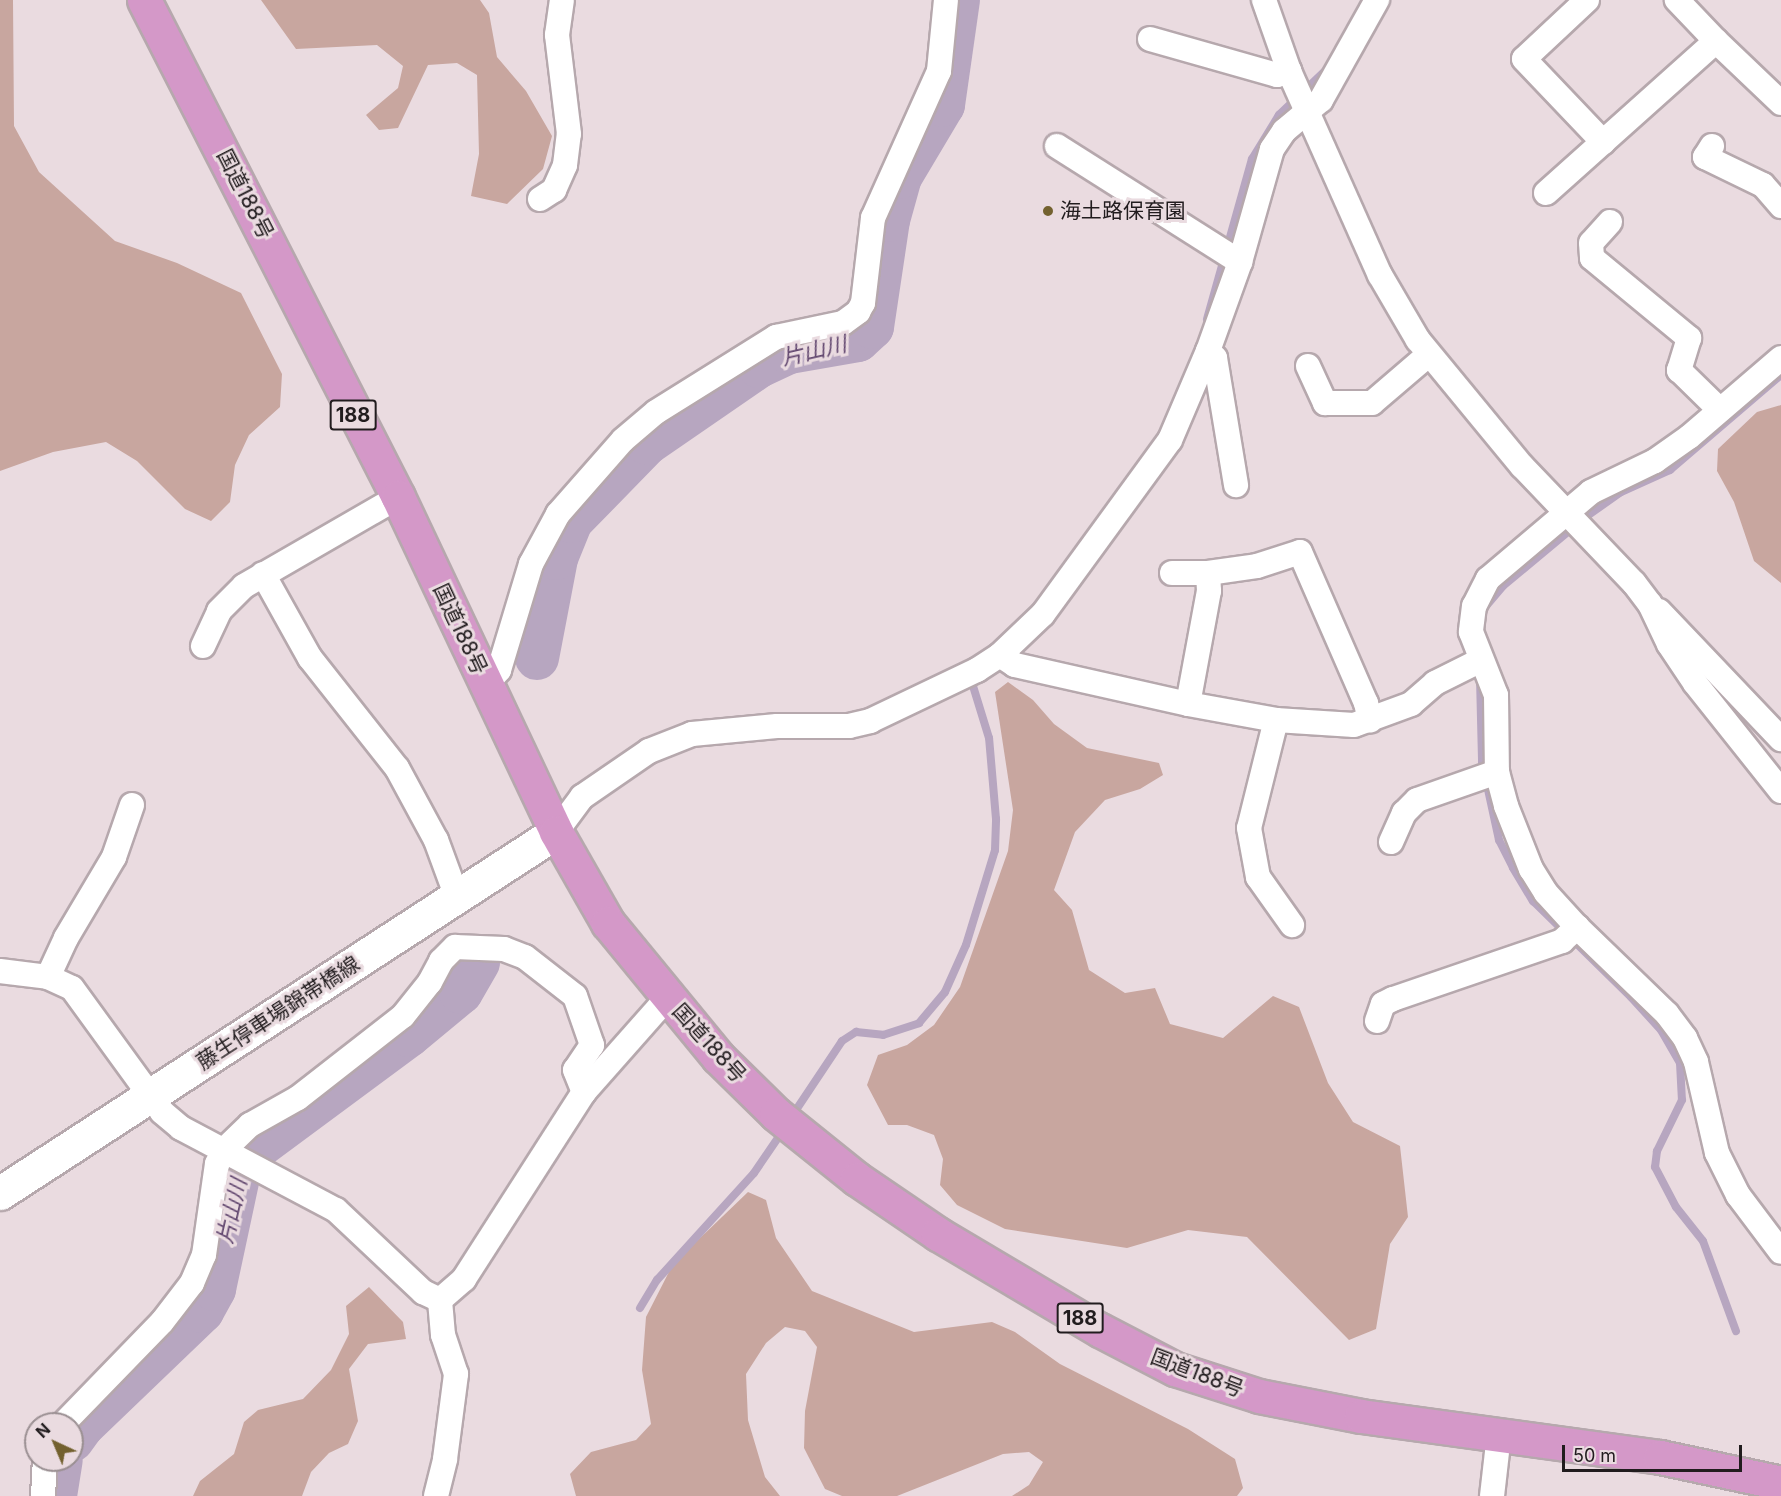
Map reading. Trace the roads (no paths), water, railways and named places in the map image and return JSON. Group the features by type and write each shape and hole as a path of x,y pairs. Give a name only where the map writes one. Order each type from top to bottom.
{"highway":[{"name":"国道188号","path":"144,0 398,497 556,832 608,923 718,1057 776,1114 857,1179 938,1234 1100,1330 1175,1369 1259,1396 1361,1416 1660,1457 1781,1483"}],"main road":[{"name":"藤生停車場錦帯橋線","path":"0,1193 556,832"}],"street":[{"path":"540,200 554,190 565,165 569,134 557,35 562,0"},
{"path":"486,685 499,670 531,564 558,514 623,440 656,412 776,337 843,323 858,312 863,303 873,218 939,71 946,0"},
{"path":"1264,0 1289,71 1380,274 1428,355 1522,466 1650,604 1674,623 1781,739"},
{"path":"556,832 582,797 620,768 692,734 777,726 849,726 914,701 1000,655 1043,614 1161,454 1208,351 1240,261 1272,149 1284,131 1307,111 1333,82 1377,0"},
{"path":"1587,0 1524,59 1603,142"},
{"path":"1677,0 1781,103"},
{"path":"1150,39 1277,75 1289,71"},
{"path":"1546,193 1716,41"},
{"path":"1057,146 1240,261"},
{"path":"1712,147 1705,157 1763,185 1781,206"},
{"path":"1610,222 1591,243 1592,258 1689,338 1679,370 1720,410"},
{"path":"1208,351 1215,358 1236,485"},
{"path":"1308,366 1325,403 1372,403 1428,355"},
{"path":"1781,358 1655,461 1592,492 1488,579 1474,606 1471,632 1496,695 1497,772 1506,806 1532,869 1546,893 1577,927 1667,1014 1685,1038 1696,1062 1717,1154 1738,1195 1781,1252"},
{"path":"203,646 219,611 244,586 398,497"},
{"path":"1172,573 1208,573 1257,566 1300,552 1370,721"},
{"path":"1188,704 1209,591 1208,573"},
{"path":"263,574 310,658 397,768 436,840 457,897"},
{"path":"1650,604 1669,644 1695,683 1781,791"},
{"path":"1000,655 1015,665 1188,704 1276,720 1354,725 1411,704 1435,683 1481,660"},
{"path":"1276,720 1249,828 1258,877 1292,925"},
{"path":"1391,842 1404,813 1417,800 1497,772"},
{"path":"48,977 66,938 114,857 132,805"},
{"path":"1377,1021 1383,1004 1562,941 1577,927"},
{"path":"75,1412 162,1322 192,1283 204,1255 217,1164 232,1152 250,1125 298,1098 403,1016 430,982 441,961 455,947 467,945 504,949 525,957 575,996 592,1045 575,1070 584,1092"},
{"path":"0,971 48,977 72,988 86,1002 150,1096 181,1128 232,1152 336,1210 423,1293 440,1300"},
{"path":"440,1300 464,1279 584,1092 668,997"},
{"path":"436,1496 445,1459 456,1374 443,1335 440,1300"},
{"path":"1492,1496 1499,1435"},
{"path":"43,1496 44,1472"}],"waterway":[{"name":"片山川","path":"537,658 556,558 571,521 647,443 759,366 789,352 858,340 872,327 888,220 900,177 943,105 958,0"},
{"path":"1207,319 1252,159 1279,115 1327,69"},
{"path":"1487,605 1503,586 1587,516 1621,492 1670,470 1781,375"},
{"path":"792,1116 842,1041 856,1032 883,1035 919,1023 945,992 966,945 995,850 996,819 989,738 973,686 976,677"},
{"path":"1480,678 1482,762 1499,840 1513,868 1533,901 1631,997 1661,1030 1680,1063 1682,1100 1657,1151 1655,1167 1676,1207 1703,1241 1736,1331"},
{"name":"片山川","path":"84,1424 202,1311 214,1289 239,1172 259,1146 409,1035 461,992 478,962"},
{"path":"640,1308 657,1280 754,1173 784,1129"},
{"name":"片山川","path":"55,1496 59,1472"}],"place":[{"name":"海土路保育園","path":"1048,211"}]}
